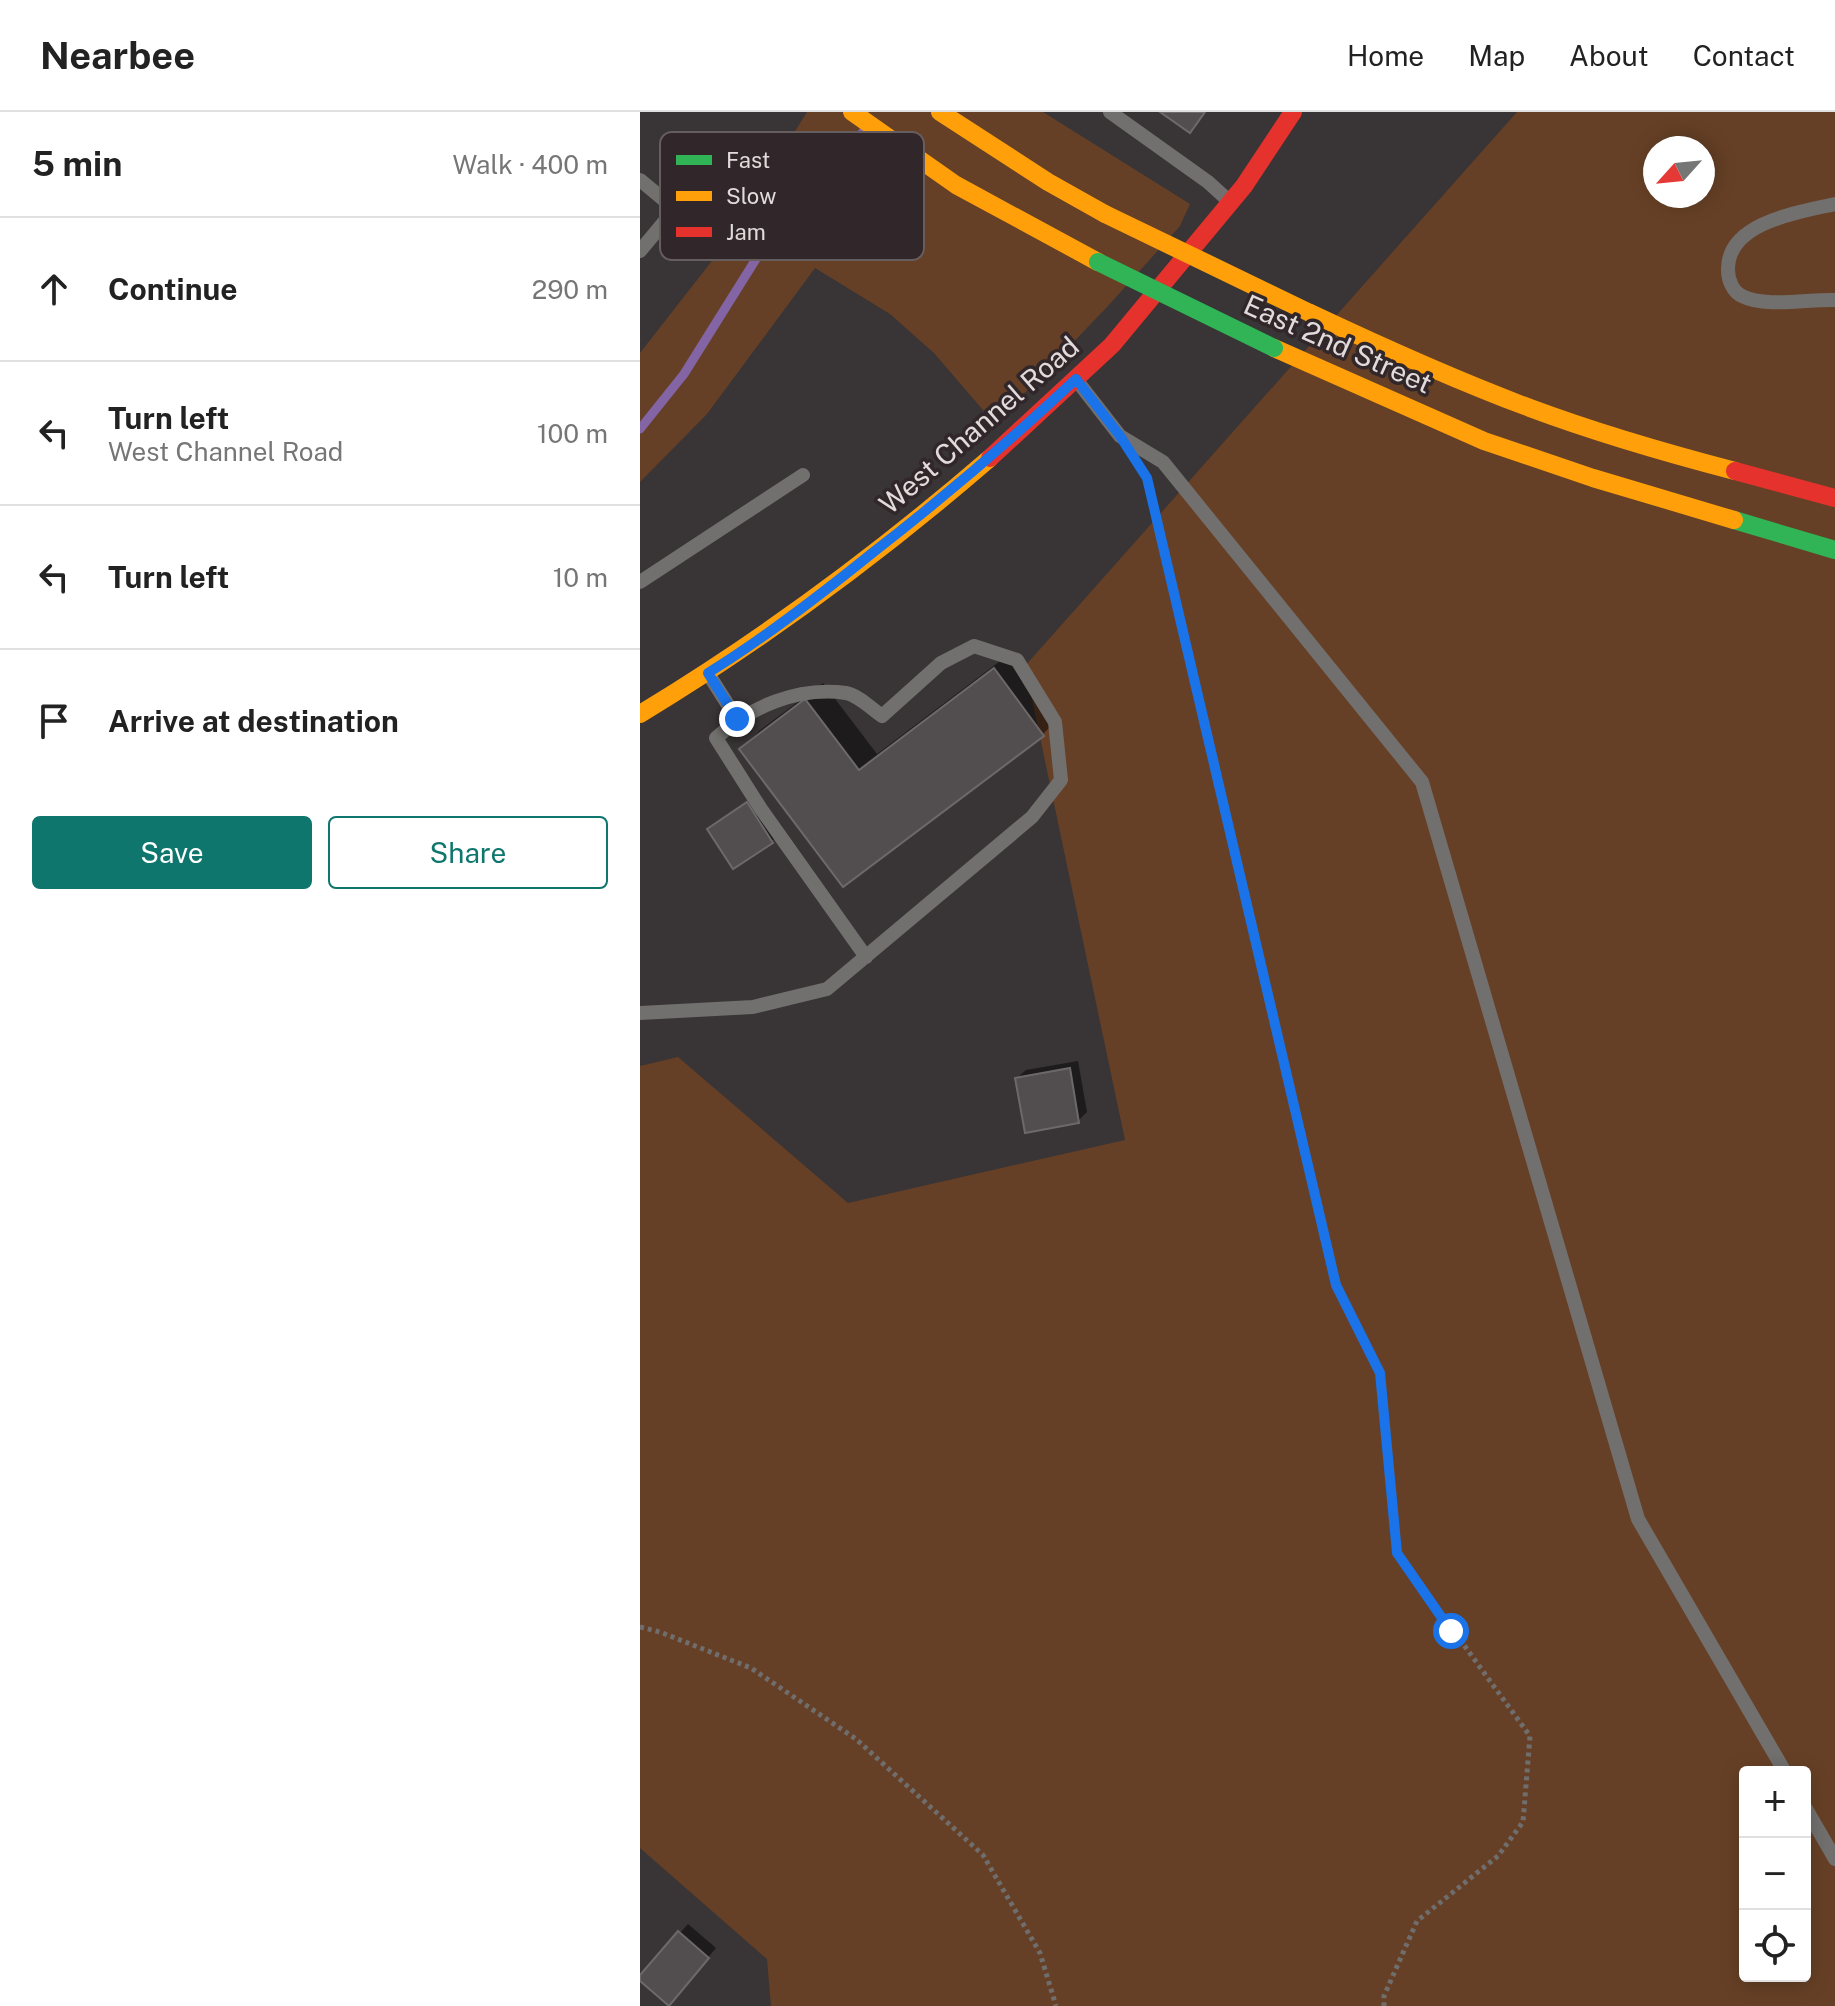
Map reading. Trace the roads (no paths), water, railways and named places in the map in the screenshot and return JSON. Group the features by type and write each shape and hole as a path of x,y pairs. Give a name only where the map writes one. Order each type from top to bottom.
{"main road":[{"name":"East 2nd Street","path":"852,112 880,132"},
{"name":"East 2nd Street","path":"940,112 1048,182 1105,214 1398,354 1530,408 1643,444 1835,498"},
{"name":"West Channel Road","path":"640,714 708,673 827,589 940,501 1018,434 1112,345 1230,202 1293,112"},
{"name":"East 2nd Street","path":"924,163 956,185 1098,262 1274,348 1484,441 1607,483 1835,550"}],"lane":[{"path":"1110,112 1208,182 1230,202"},
{"path":"640,180 660,197"},
{"path":"1835,204 1775,218 1754,228 1735,245 1728,258 1728,274 1732,286 1741,296 1763,301 1835,300"},
{"path":"640,251 660,227"},
{"path":"1076,379 1120,436 1163,462 1422,782 1638,1519 1782,1766"},
{"path":"640,582 803,475"},
{"path":"640,1013 753,1007 827,989 866,957 1032,817 1061,780 1055,722 1017,660 974,646 941,663 882,716 849,693 796,693 737,719 716,738 761,809 866,957"},
{"path":"708,673 737,719"},
{"path":"1811,1817 1835,1859"}],"waterway":[{"path":"640,429 684,374 755,260"}]}
